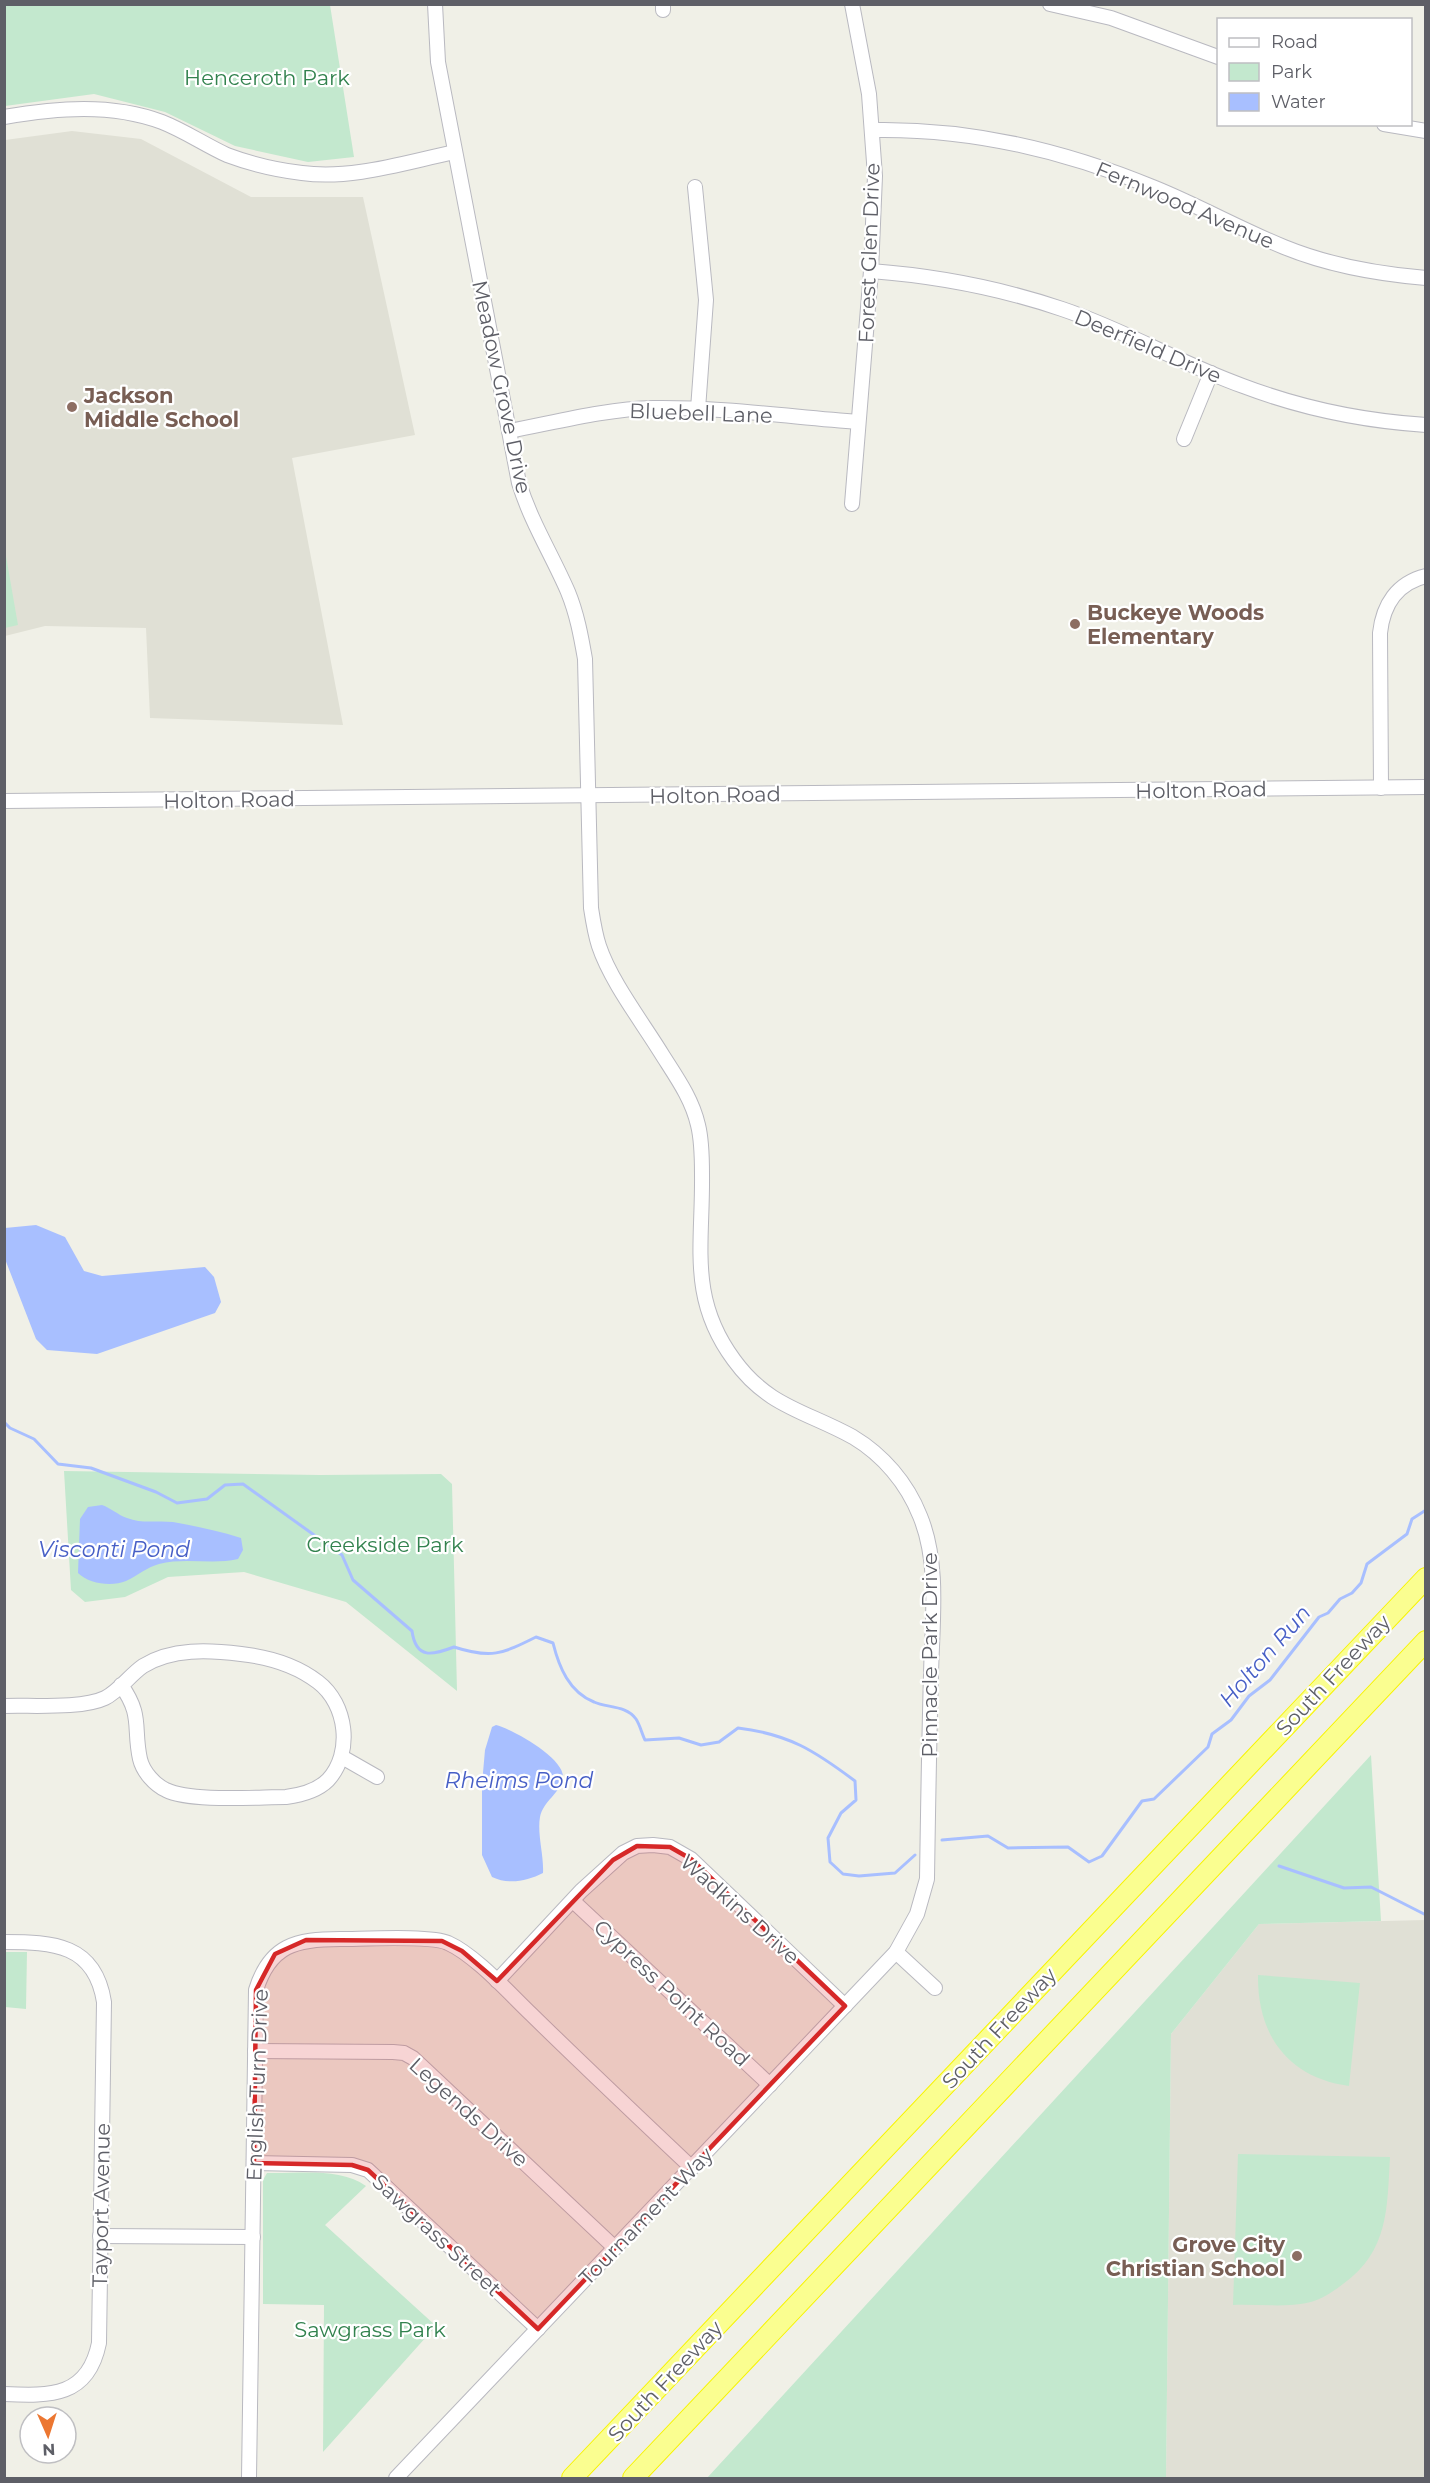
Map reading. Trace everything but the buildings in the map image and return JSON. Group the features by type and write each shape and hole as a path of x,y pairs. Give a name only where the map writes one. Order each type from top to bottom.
{"highway":[{"name":"South Freeway","path":"572,2478 1425,1578"},
{"name":"South Freeway","path":"633,2478 1425,1641"}],"street":[{"name":"Meadow Grove Drive","path":"435,4 438,62 509,431 525,502 567,591 579,624 585,659 588,796"},
{"name":"Forest Glen Drive","path":"852,4 863,55 875,177 871,271 852,504"},
{"path":"1050,4 1111,18 1217,57"},
{"path":"4,117 70,108 125,113 161,122 227,154 258,165 304,174 352,172 455,152"},
{"path":"1396,126 1425,131"},
{"name":"Fernwood Avenue","path":"872,130 906,130 975,136 1091,164 1155,188 1285,248 1379,274 1425,278"},
{"path":"695,187 706,300 698,409"},
{"name":"Deerfield Drive","path":"871,271 956,281 1002,291 1064,310 1119,331 1211,373 1285,400 1351,416 1425,425"},
{"path":"1184,440 1211,373"},
{"name":"Bluebell Lane","path":"509,431 628,409 698,409 858,422"},
{"path":"1381,788 1380,633 1382,618 1396,592 1409,582 1425,576"},
{"name":"Holton Road","path":"4,801 1425,787"},
{"name":"Pinnacle Park Drive","path":"588,796 591,908 600,949 632,1006 683,1087 697,1121 702,1171 701,1282 706,1304 721,1339 744,1373 761,1391 780,1404 852,1437 889,1465 920,1514 928,1536 932,1589 927,1879 916,1914 896,1952"},
{"path":"4,1706 85,1703 105,1698 144,1666 169,1654 189,1652 266,1657 318,1682 333,1698 343,1729 342,1757 327,1780 309,1792 297,1796 186,1796 165,1790 150,1778 140,1762 138,1723 132,1701 121,1685"},
{"path":"342,1757 376,1777"},
{"name":"Wadkins Drive","path":"497,1982 613,1860 638,1846 653,1845 670,1847 691,1858 845,2006"},
{"name":"Cypress Point Road","path":"573,1901 770,2085"},
{"name":"English Turn Drive","path":"249,2478 256,1990 262,1972 275,1954 306,1940 442,1941 462,1951 692,2168"},
{"name":"Tayport Avenue","path":"4,1942 42,1942 76,1953 97,1975 104,2002 99,2343 95,2360 76,2385 64,2391 50,2394 4,2394"},
{"path":"896,1952 935,1988"},
{"name":"Tournament Way","path":"396,2478 896,1952"},
{"name":"Legends Drive","path":"255,2051 404,2053 413,2058 615,2248"},
{"name":"Sawgrass Street","path":"254,2163 352,2165 368,2170 538,2329"},
{"path":"100,2236 253,2237"}],"highlighted area":[{"path":"637,1846 670,1847 691,1859 845,2006 538,2329 368,2170 352,2165 254,2163 256,1990 275,1954 306,1940 442,1941 462,1951 497,1981 613,1860"}],"shaded area":[{"path":"72,131 141,139 251,197 363,197 415,435 292,458 343,725 150,718 146,628 45,626 5,636 5,140"},
{"name":"Grove City Christian School","path":"1425,1920 1425,2478 1166,2478 1171,2034 1259,1924"}],"green space":[{"name":"Henceroth Park","path":"4,5 330,5 354,157 308,162 235,146 165,112 94,94 5,106"},
{"path":"5,550 18,625 4,628"},
{"name":"Creekside Park","path":"64,1471 320,1475 441,1474 452,1484 457,1691 346,1602 244,1572 168,1577 125,1597 85,1602 71,1590"},
{"path":"1371,1755 1381,1921 1259,1924 1171,2034 1166,2478 707,2478"},
{"path":"5,1952 27,1952 26,2009 5,2007"},
{"path":"1258,1975 1360,1983 1349,2086 1309,2074 1280,2050 1263,2017"},
{"path":"1238,2154 1390,2157 1383,2227 1377,2243 1358,2271 1332,2292 1311,2302 1282,2305 1233,2305"},
{"name":"Sawgrass Park","path":"267,2173 331,2174 344,2176 366,2186 325,2225 436,2326 323,2452 324,2305 263,2304 263,2180"}],"water":[{"path":"36,1225 65,1237 84,1271 102,1276 205,1267 214,1277 221,1302 215,1313 97,1354 47,1350 36,1339 5,1259 5,1228"},
{"name":"Visconti Pond","path":"102,1505 133,1520 173,1522 241,1538 243,1550 238,1559 169,1562 155,1565 120,1583 94,1582 78,1573 80,1519 88,1507"},
{"name":"Rheims Pond","path":"496,1725 536,1745 555,1761 563,1777 562,1783 540,1817 543,1873 518,1881 505,1881 492,1877 482,1855 482,1784 485,1750 492,1727"}],"waterway":[{"path":"4,1422 10,1428 34,1439 58,1464 91,1468 156,1492 177,1503 207,1499 225,1485 243,1484 342,1555 353,1580 412,1631 417,1647 422,1651 433,1653 454,1647 478,1653 496,1653 536,1637 553,1643 566,1678 578,1692 594,1702 632,1714 645,1740 679,1738 701,1745 719,1742 738,1728 787,1739 827,1761 855,1781 856,1800 841,1813 828,1838 830,1862 843,1874 859,1876 895,1873 915,1855"},
{"name":"Holton Run","path":"942,1840 988,1836 1008,1848 1068,1847 1089,1862 1102,1856 1142,1801 1154,1799 1208,1747 1212,1734 1231,1720 1249,1696 1270,1680 1319,1617 1328,1613 1340,1599 1352,1593 1361,1583 1367,1564 1407,1534 1412,1519 1426,1510"},
{"path":"1279,1866 1344,1888 1371,1887 1426,1915"}],"place":[{"name":"Jackson Middle School","path":"72,407"},
{"name":"Buckeye Woods Elementary","path":"1075,624"},
{"name":"Grove City Christian School","path":"1297,2256"}]}
